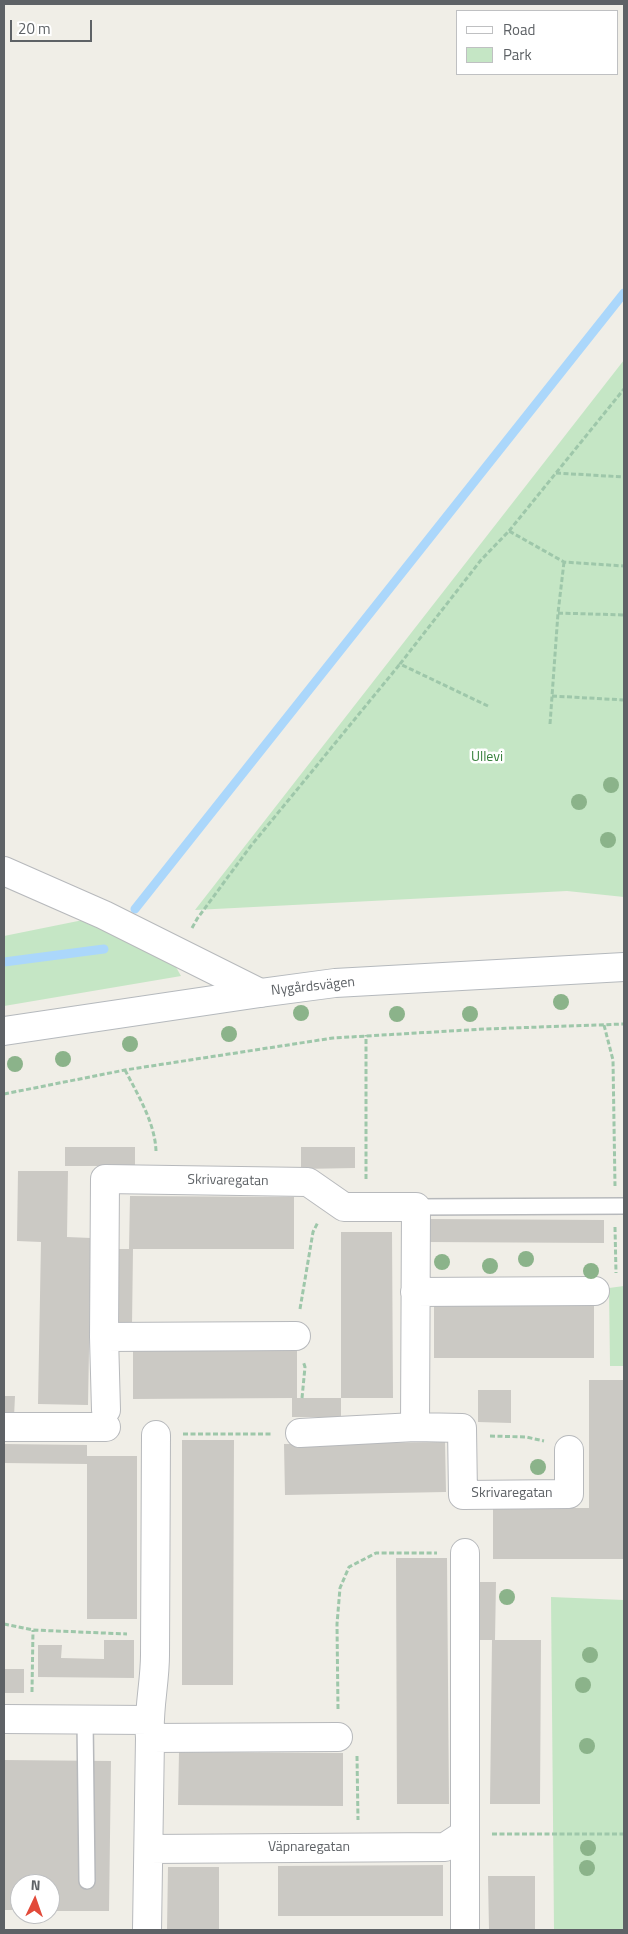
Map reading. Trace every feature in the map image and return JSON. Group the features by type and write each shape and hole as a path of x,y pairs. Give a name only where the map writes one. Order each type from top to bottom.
{"street":[{"path":"4,871 104,915 260,993"},
{"name":"Nygårdsvägen","path":"4,1031 260,993 335,984 624,967"},
{"name":"Skrivaregatan","path":"4,1427 106,1418 104,1338 105,1179 308,1182 344,1207 416,1207"},
{"path":"415,1427 416,1207"},
{"path":"415,1292 605,1285"},
{"path":"104,1338 296,1336"},
{"path":"300,1433 415,1427 462,1428 462,1435"},
{"path":"147,1930 149,1729 155,1678 156,1435"},
{"name":"Skrivaregatan","path":"462,1435 463,1495 569,1494 569,1450"},
{"path":"465,1553 465,1930"},
{"path":"4,1720 85,1720 149,1729 338,1737"},
{"name":"Väpnaregatan","path":"149,1849 445,1847 465,1834"}],"lane":[{"path":"416,1207 620,1206"},
{"path":"85,1720 87,1881"}],"path":[{"path":"180,953 197,919 250,847 400,664 481,560 509,531 624,389"},
{"path":"556,473 624,478"},
{"path":"509,531 564,562 624,566"},
{"path":"550,724 558,613 564,562"},
{"path":"558,613 624,615"},
{"path":"400,664 488,706"},
{"path":"552,696 624,700"},
{"path":"4,1094 125,1070 333,1038 624,1024"},
{"path":"604,1025 613,1060 620,1206 605,1285"},
{"path":"366,1035 366,1207"},
{"path":"125,1070 148,1116 156,1142 156,1180"},
{"path":"302,1398 305,1366 296,1336 313,1232 328,1196"},
{"path":"156,1435 300,1433"},
{"path":"462,1435 526,1437 558,1444 569,1450"},
{"path":"358,1848 357,1755 350,1742 338,1737 337,1624 340,1588 349,1567 376,1553 465,1553"},
{"path":"4,1624 33,1630 155,1636"},
{"path":"32,1720 33,1630"},
{"path":"465,1834 624,1834"}],"green space":[{"name":"Ullevi","path":"624,360 624,897 567,891 195,910"},
{"path":"88,919 172,960 181,976 4,1006 4,936"},
{"path":"624,1286 624,1366 610,1366 609,1288"},
{"path":"551,1597 624,1600 624,1930 554,1930"}],"building":[{"path":"65,1147 135,1147 135,1166 65,1166"},
{"path":"301,1147 355,1147 355,1168 301,1169"},
{"path":"18,1171 68,1171 67,1237 91,1238 88,1405 38,1404 41,1242 17,1241"},
{"path":"130,1196 294,1197 294,1249 133,1249 132,1325 113,1325 113,1249 129,1249"},
{"path":"427,1219 604,1220 604,1243 427,1242"},
{"path":"341,1232 392,1232 393,1398 341,1398"},
{"path":"434,1306 594,1306 594,1358 434,1358"},
{"path":"297,1344 297,1398 341,1398 341,1417 292,1417 292,1398 133,1399 133,1345"},
{"path":"589,1380 624,1380 624,1559 493,1559 493,1508 589,1508"},
{"path":"478,1390 511,1390 511,1423 478,1422"},
{"path":"4,1396 15,1396 14,1417 4,1417"},
{"path":"182,1440 234,1440 233,1685 182,1685"},
{"path":"445,1442 446,1492 285,1495 284,1444"},
{"path":"4,1444 87,1445 87,1456 137,1456 137,1619 87,1619 87,1464 4,1463"},
{"path":"396,1558 447,1558 449,1804 397,1804"},
{"path":"478,1582 496,1582 495,1640 541,1640 540,1804 490,1804 492,1640 477,1640"},
{"path":"104,1640 134,1640 134,1678 38,1677 38,1645 62,1645 61,1658 104,1659"},
{"path":"4,1669 24,1669 24,1693 4,1693"},
{"path":"179,1752 343,1753 343,1806 178,1805"},
{"path":"4,1760 111,1761 109,1911 60,1911 60,1874 10,1874 10,1910 4,1910"},
{"path":"443,1865 443,1916 278,1916 278,1866"},
{"path":"168,1867 219,1867 219,1930 167,1930"},
{"path":"488,1876 535,1876 535,1930 489,1930"}],"waterway":[{"path":"135,909 624,293"},
{"path":"4,962 104,949"}]}
